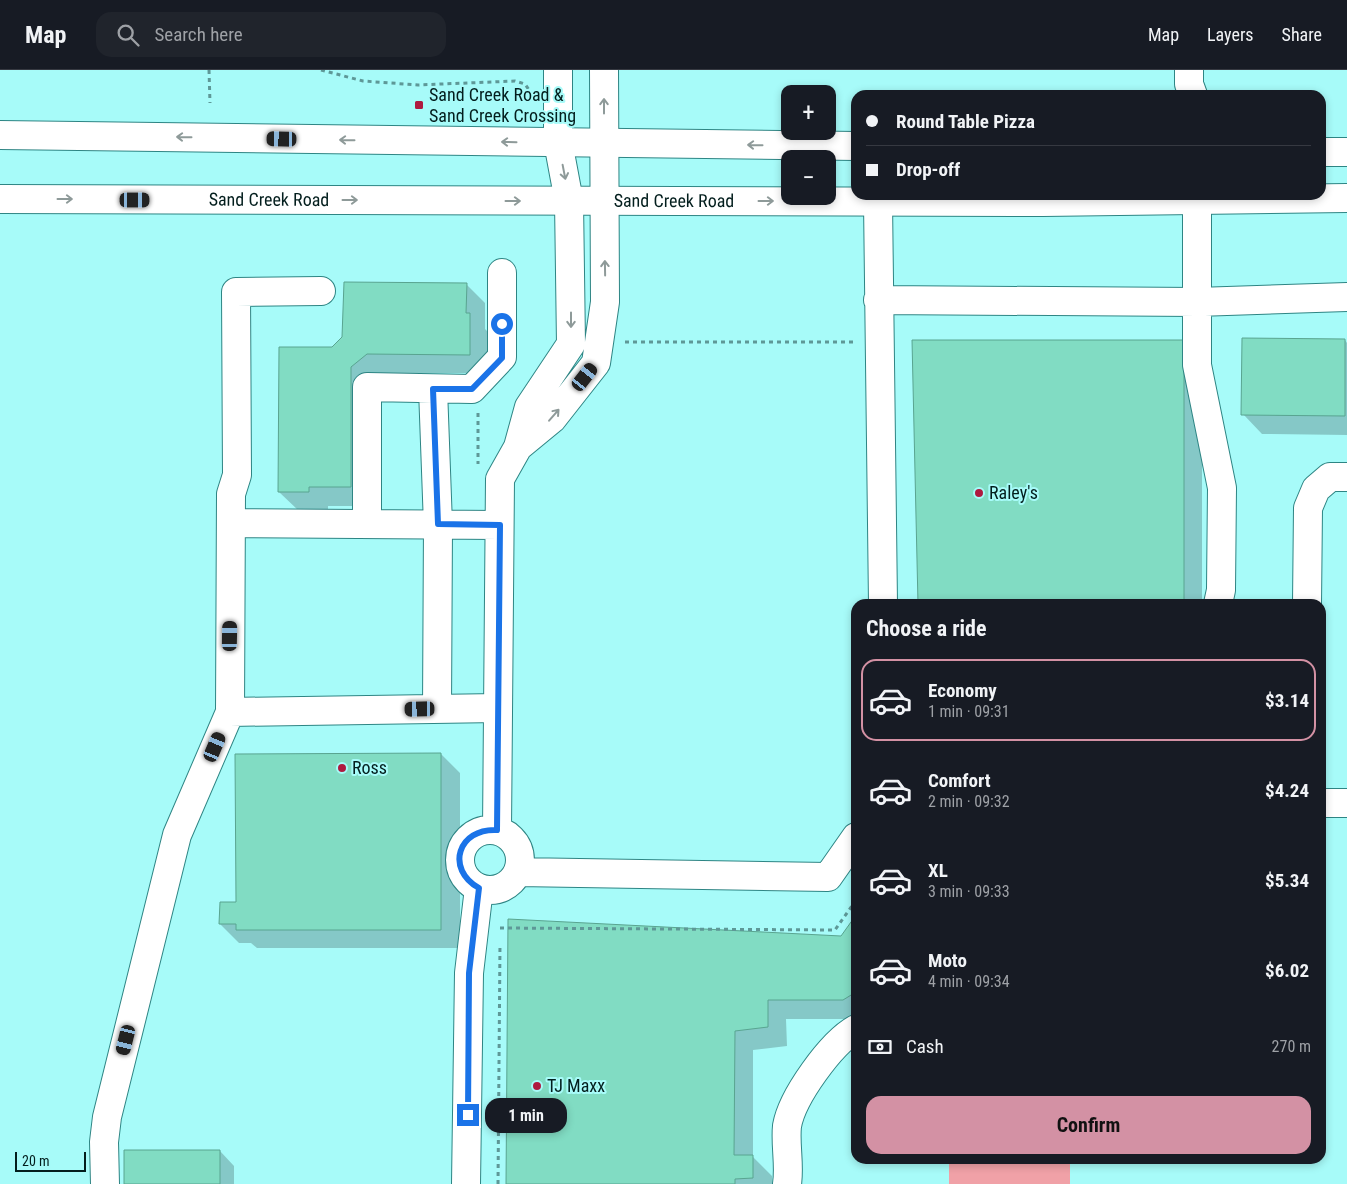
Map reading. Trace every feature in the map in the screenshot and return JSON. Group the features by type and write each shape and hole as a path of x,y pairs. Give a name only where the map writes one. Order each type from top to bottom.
{"main road":[{"path":"497,830 500,479 518,447 529,406 571,344 569,201 558,142 558,70"},
{"path":"518,447 552,419 596,363 606,302 603,201 604,70"},
{"path":"0,135 851,146"},
{"path":"1326,152 1347,152"},
{"name":"Sand Creek Road","path":"1326,198 1347,198"},
{"name":"Sand Creek Road","path":"0,199 878,202 1105,200"},
{"path":"1198,200 1197,365 1222,488 1221,590 1219,599"},
{"path":"878,202 883,599"},
{"path":"368,524 367,387 472,389 502,358 502,273"},
{"path":"105,1184 104,1142 107,1117 177,835 230,712 231,494 237,475 236,292 321,291"},
{"path":"878,300 1198,302 1347,297"},
{"path":"433,389 438,524 437,709"},
{"path":"1307,599 1308,508 1316,488 1330,477 1347,477"},
{"path":"231,523 500,525"},
{"path":"230,712 498,708"},
{"path":"1326,803 1347,802"},
{"path":"497,830 512,838 517,846 520,864 518,872 513,880 498,889 479,888 464,876 460,861 462,846 468,838 477,832 497,830"},
{"path":"518,872 828,877 851,844"},
{"path":"466,1184 469,973 479,888"},
{"path":"787,1184 789,1171 787,1126 793,1105 828,1051 851,1033"}],"path":[{"path":"209,70 210,103"},
{"path":"320,70 363,82 418,85 515,82 524,84 531,93"},
{"path":"622,342 879,342"},
{"path":"498,1184 500,927 835,930 851,907"}],"shaded area":[{"path":"949,1164 1070,1164 1070,1184 949,1184"}],"building":[{"path":"344,282 467,283 466,313 470,313 470,355 367,354 351,367 351,487 309,487 309,492 278,492 279,347 332,347 342,337"},
{"path":"1242,338 1345,339 1345,416 1241,415"},
{"path":"912,340 1184,340 1184,599 918,599"},
{"path":"441,753 441,930 236,930 236,924 219,924 220,902 236,902 235,754"},
{"path":"508,919 841,936 851,922 851,995 843,1000 768,1000 768,1027 735,1031 734,1155 753,1155 753,1178 735,1179 735,1184 506,1184"},
{"path":"124,1150 220,1150 220,1184 124,1184"}],"place":[{"name":"Sand Creek Road & Sand Creek Crossing","path":"419,105"},
{"name":"Raley's","path":"979,493"},
{"name":"Ross","path":"342,768"},
{"name":"TJ Maxx","path":"537,1086"}],"route":[{"path":"468,1115 469,973 479,888 470,883 464,876 460,866 460,856 462,846 468,838 477,832 487,829 497,830 500,525 438,524 433,389 472,389 502,358 502,324"}]}
